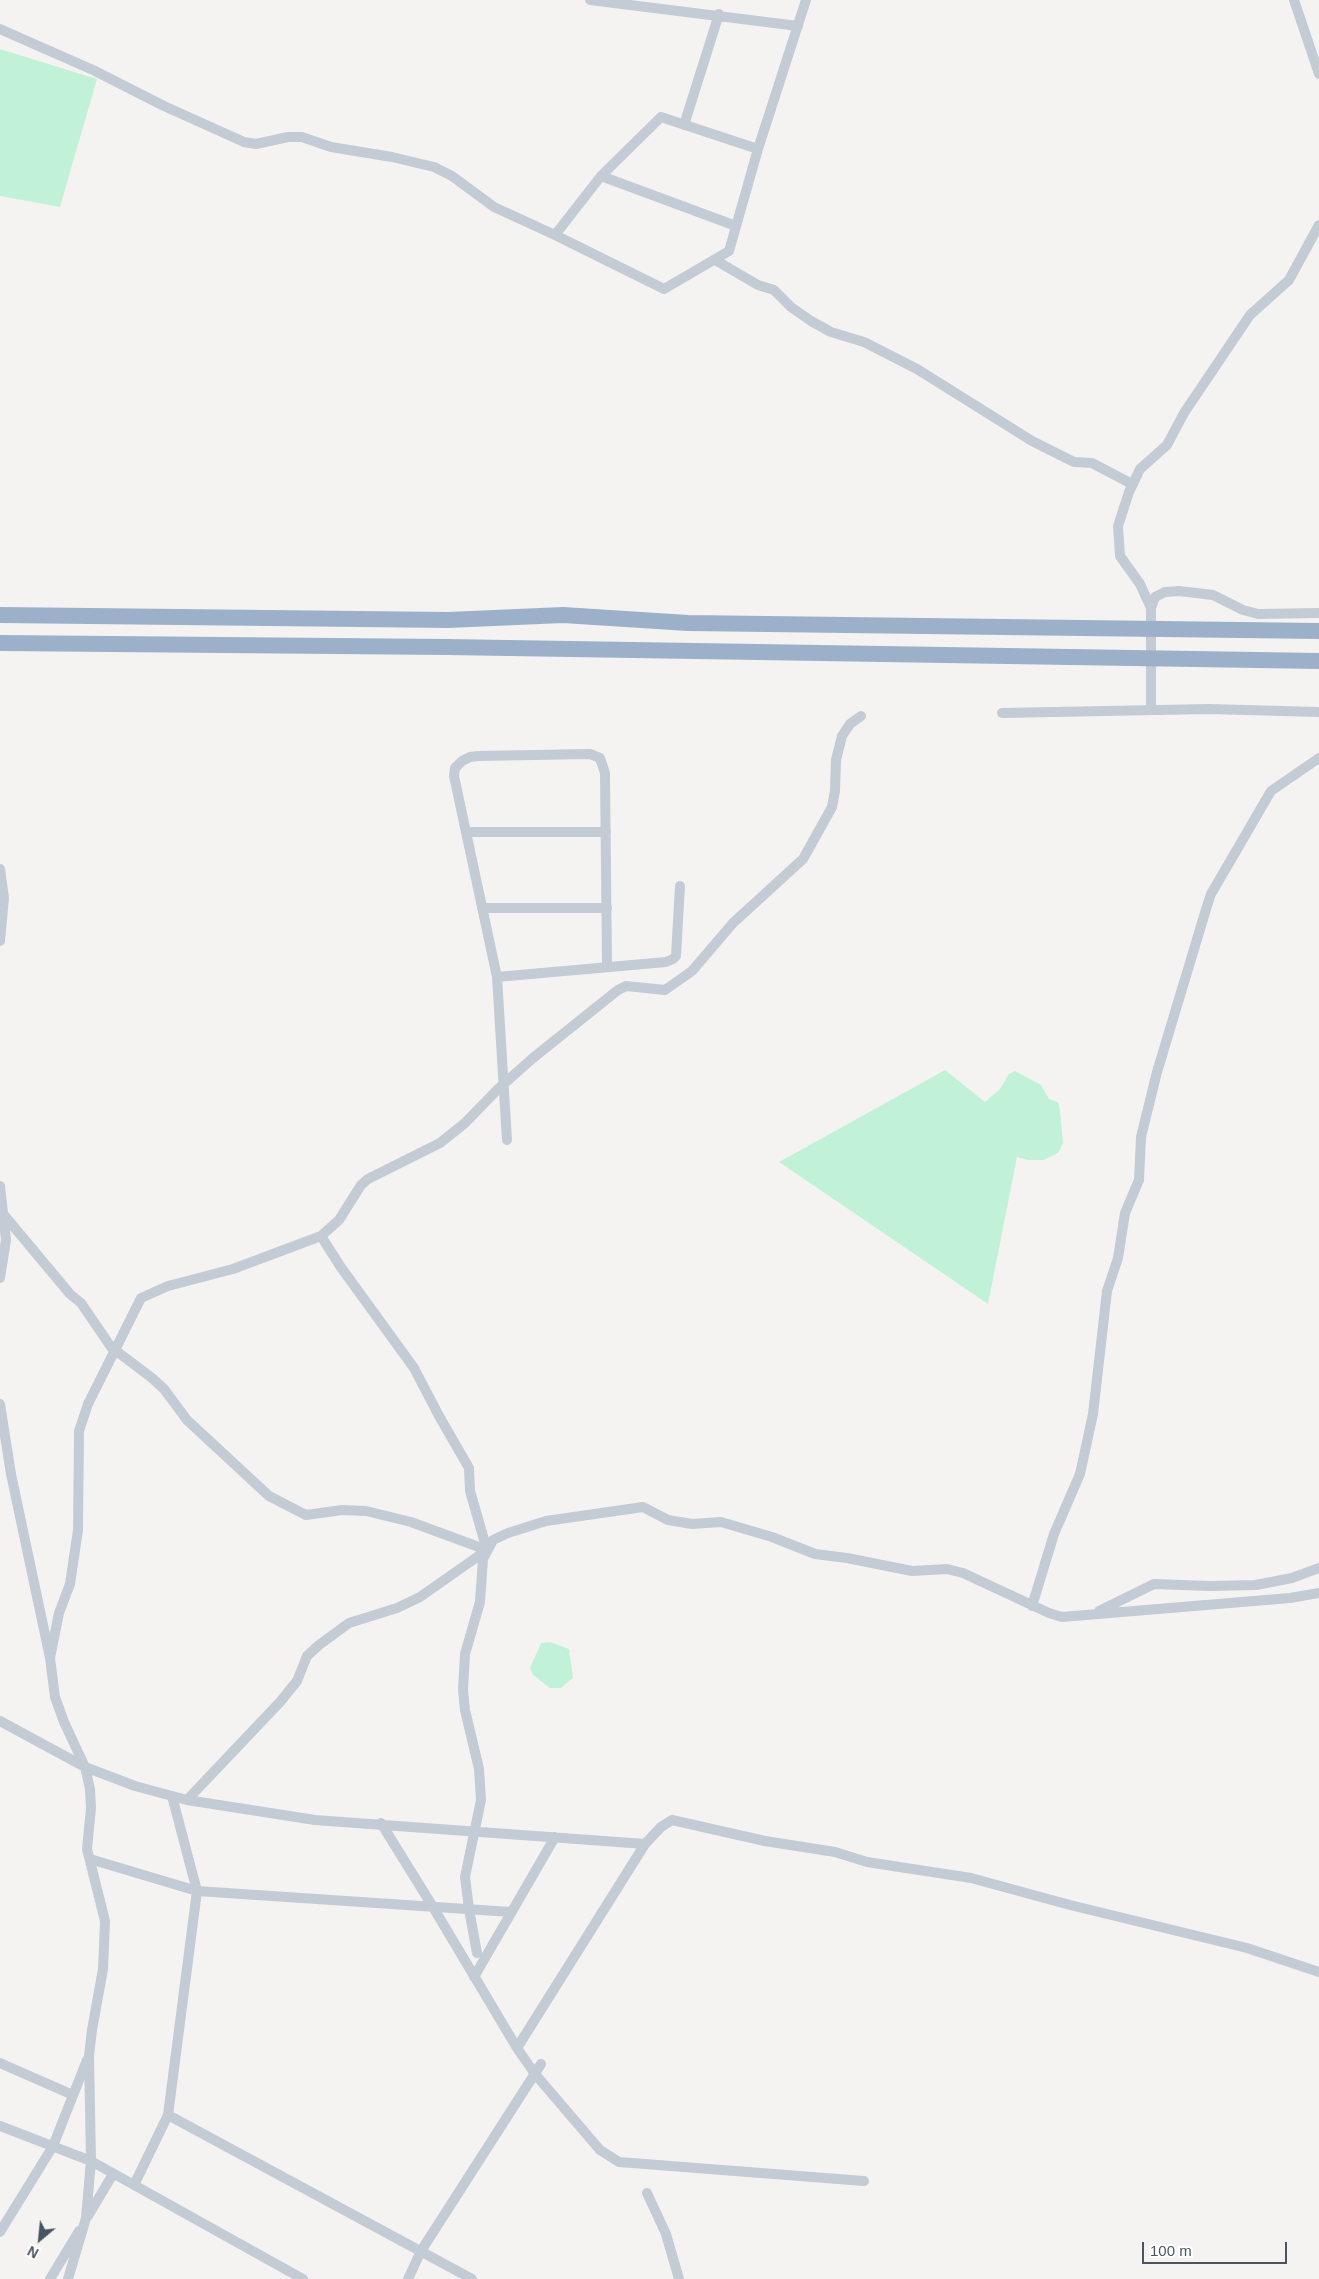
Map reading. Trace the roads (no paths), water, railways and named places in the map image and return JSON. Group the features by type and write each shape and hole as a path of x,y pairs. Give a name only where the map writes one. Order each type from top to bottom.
{"highway":[{"path":"0,615 448,620 563,615 688,623 1319,631"},
{"path":"0,644 456,647 1150,660 1319,661"}],"street":[{"path":"590,0 720,14 798,26"},
{"path":"0,29 93,70 164,106 244,142 256,144 302,136 331,147 434,166 452,176 494,207 664,289 729,251 758,149 806,0"},
{"path":"1294,0 1319,74"},
{"path":"684,125 720,14"},
{"path":"555,235 600,176 661,117 758,149"},
{"path":"600,176 736,226"},
{"path":"1151,608 1140,584 1120,556 1118,526 1132,484 1140,468 1168,444 1184,413 1250,315 1289,280 1319,225"},
{"path":"715,260 758,285 774,290 791,308 831,332 864,342 917,369 1032,441 1074,462 1092,463 1132,484"},
{"path":"1151,710 1150,628 1151,608 1156,597 1165,592 1179,591 1213,595 1243,610 1258,614 1319,613"},
{"path":"1002,713 1151,710 1319,712"},
{"path":"50,1658 59,1613 70,1584 78,1530 80,1431 88,1404 141,1298 168,1286 233,1269 321,1236 339,1220 361,1185 368,1178 440,1143 465,1123 504,1084 618,990 626,986 665,990 692,971 733,923 803,859 832,806 835,791 836,760 842,736 850,724 862,716"},
{"path":"507,1140 497,977 454,776 455,768 462,761 478,756 590,754 600,758 604,765 607,967"},
{"path":"1032,1606 1054,1534 1080,1474 1093,1414 1107,1291 1118,1258 1125,1213 1139,1180 1141,1137 1157,1072 1206,906 1211,894 1271,791 1319,758"},
{"path":"466,832 606,832"},
{"path":"0,869 2,897 0,941"},
{"path":"497,977 666,962 673,959 676,956 680,886"},
{"path":"482,908 606,908"},
{"path":"0,1186 6,1240 0,1278"},
{"path":"4,1215 70,1294 80,1302 116,1351 164,1389 187,1420 277,1502 306,1515 342,1510 384,1515 411,1522 487,1550"},
{"path":"321,1236 340,1266 414,1368 469,1468 470,1492 487,1550"},
{"path":"0,1404 13,1484 50,1658 55,1697 64,1722 85,1767 90,1789 91,1808 88,1849 105,1921 103,1969 89,2056 91,2161 85,2220 68,2279"},
{"path":"477,1953 468,1910 466,1866 476,1831 481,1800 479,1769 465,1710 463,1690 466,1654 480,1602 483,1559 493,1540 508,1533 546,1521 642,1507 668,1520 692,1524 721,1522 772,1537 815,1554 912,1571 947,1569 963,1573 1032,1606 1062,1617 1290,1598 1319,1593"},
{"path":"187,1800 280,1702 297,1680 307,1656 320,1644 349,1623 397,1608 420,1597 487,1550"},
{"path":"1092,1615 1154,1584 1256,1585 1292,1578 1319,1568"},
{"path":"0,1721 85,1767 135,1786 187,1800 315,1820 381,1823 645,1844"},
{"path":"134,2185 168,2115 197,1891 172,1796"},
{"path":"516,2048 645,1844 661,1827 672,1820 746,1837 835,1852 867,1862 971,1878 1070,1905 1247,1948 1319,1972"},
{"path":"381,1823 434,1907 516,2048 591,2142 619,2162 864,2181"},
{"path":"474,1976 555,1837"},
{"path":"90,1859 197,1891 511,1912"},
{"path":"0,2232 53,2146 89,2056"},
{"path":"0,2064 73,2095"},
{"path":"408,2279 421,2251 541,2064"},
{"path":"168,2115 472,2279"},
{"path":"0,2126 91,2161 303,2279"},
{"path":"50,2279 113,2174"},
{"path":"647,2192 666,2234 679,2279"}]}
